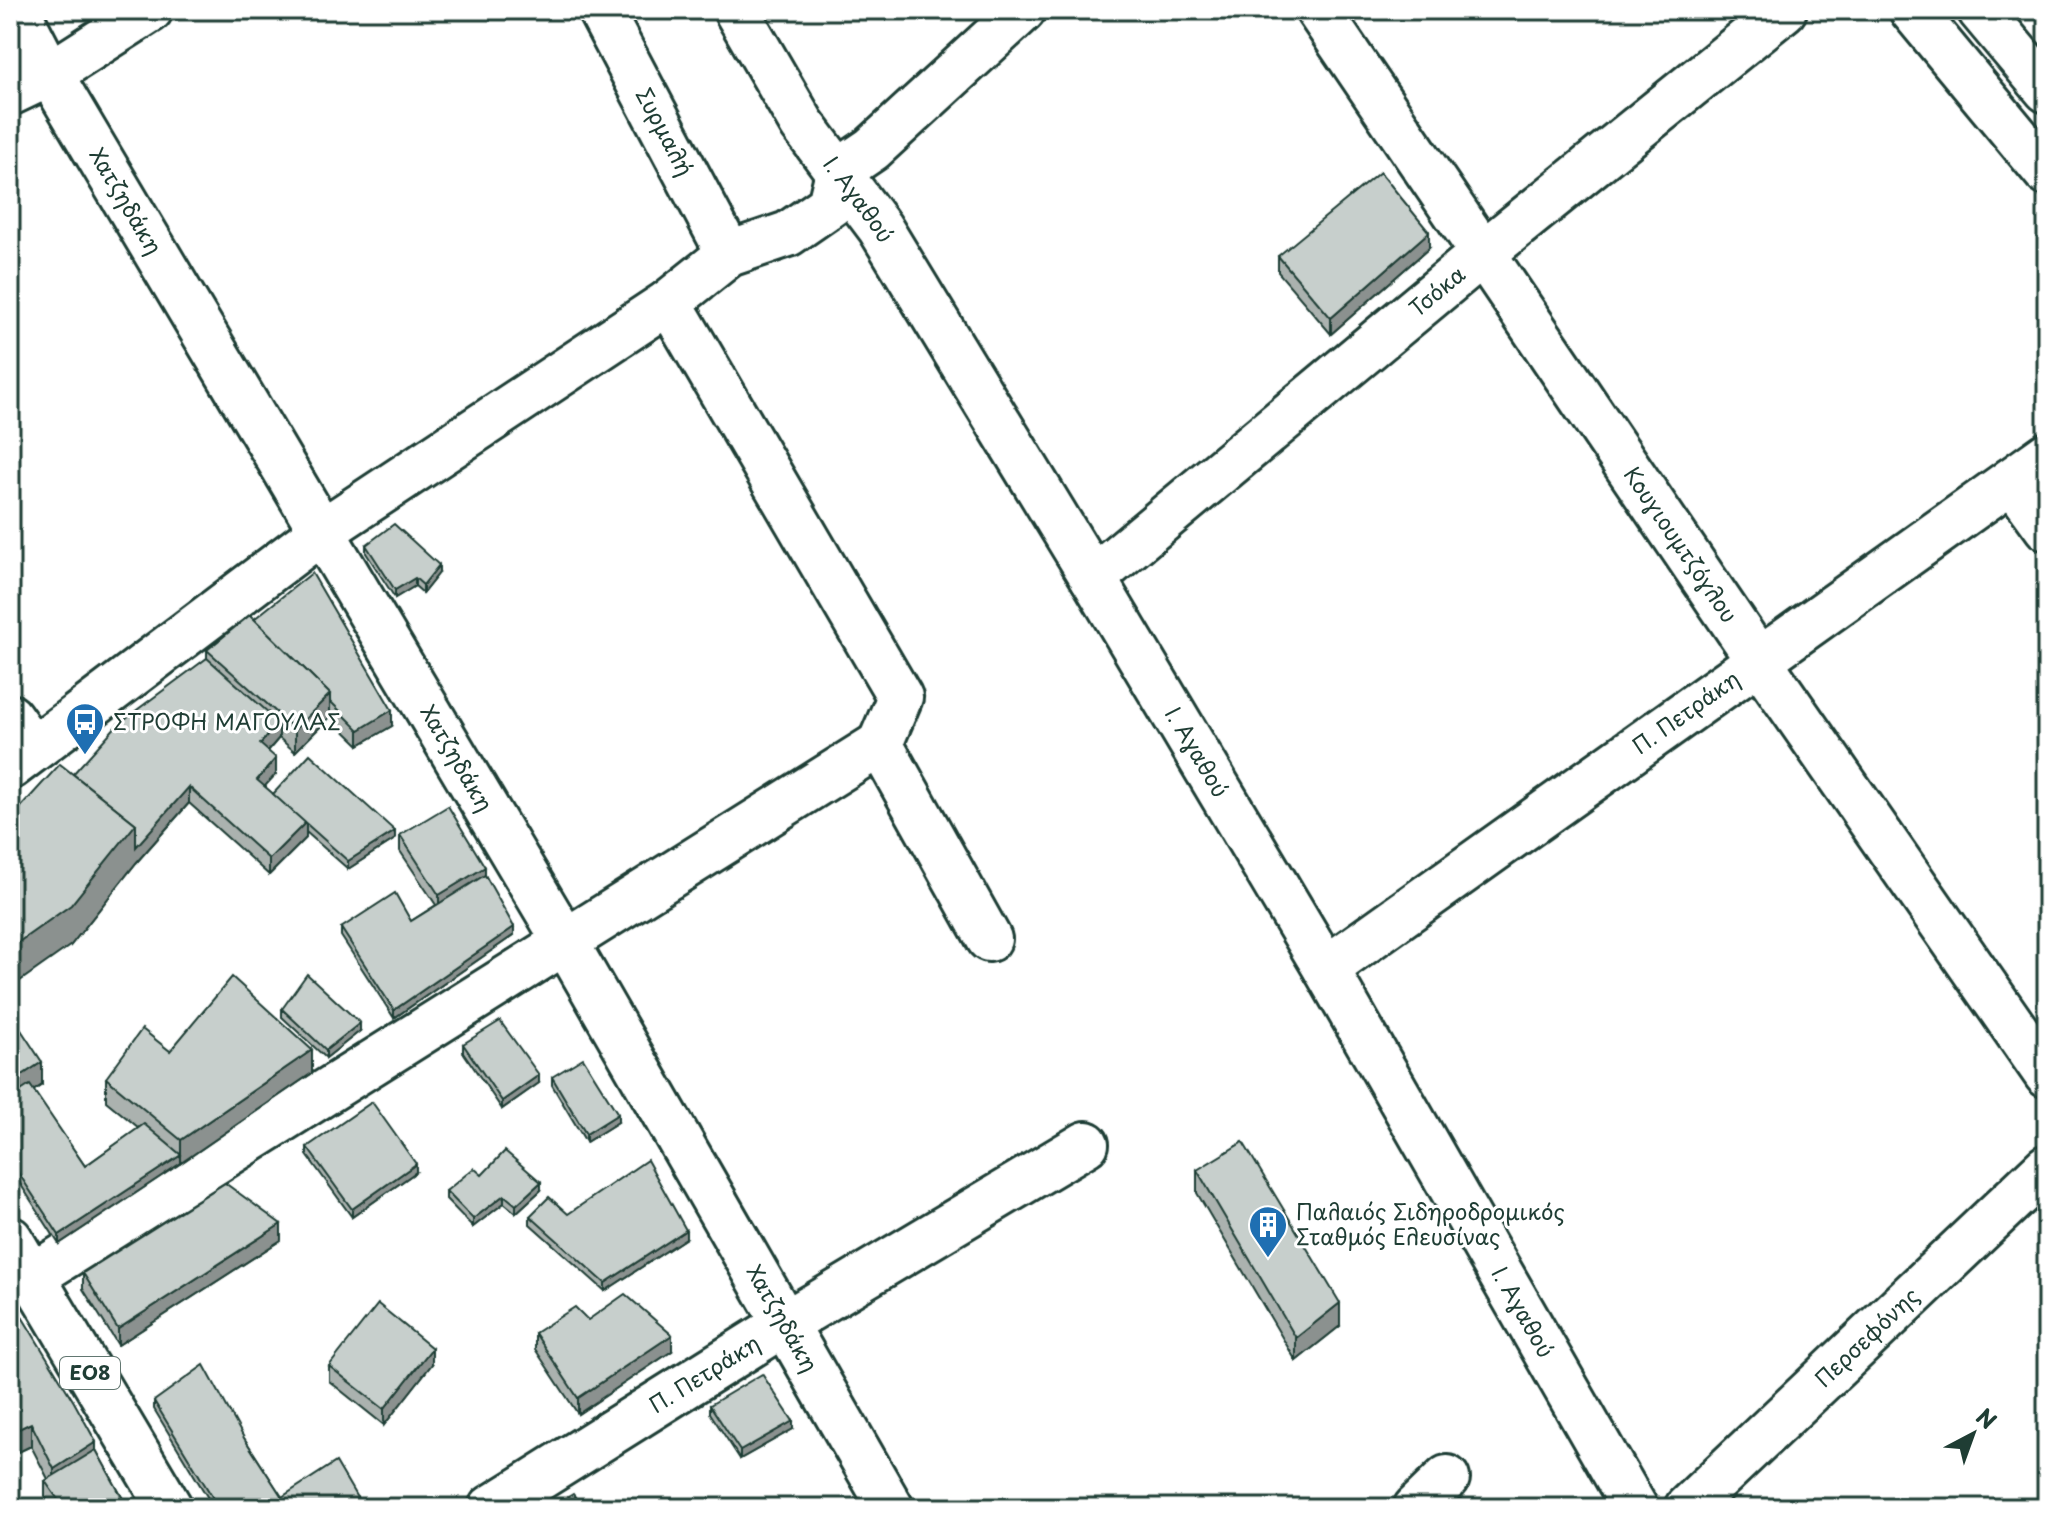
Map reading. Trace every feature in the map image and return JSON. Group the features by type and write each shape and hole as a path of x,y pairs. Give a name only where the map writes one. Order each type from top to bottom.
{"street":[{"path":"10,27 15,10"},
{"name":"Χατζηδάκη","path":"15,10 50,74 565,941 891,1508"},
{"path":"10,93 50,74 150,10"},
{"name":"Συρμαλή","path":"600,10 729,254"},
{"name":"Ι. Αγαθού","path":"736,10 802,124 880,228 1093,578 1326,969 1635,1508"},
{"path":"18,744 321,532 669,302 729,254 788,234 830,205 838,172 872,149 1023,10"},
{"name":"Κουγιουμτζόγλου","path":"1318,10 1760,662 2047,1075"},
{"name":"Τσόκα","path":"1093,578 1482,254 1784,10"},
{"path":"1912,10 2047,173"},
{"path":"1980,10 2047,90"},
{"path":"33,1276 880,744 900,697 669,302"},
{"name":"Π. Πετράκη","path":"1326,969 2047,455"},
{"path":"2012,480 2047,528"},
{"path":"880,744 989,939"},
{"name":"Π. Πετράκη","path":"491,1508 786,1323 1086,1144"},
{"name":"Περσεφόνης","path":"1687,1508 2047,1167"},
{"name":"ΕΟ8","path":"10,1239 170,1508"},
{"path":"1416,1508 1447,1478"}],"building":[{"path":"1380,172 1429,232 1331,318 1278,256"},
{"path":"394,524 439,565 423,585 415,578 395,590 366,545"},
{"path":"312,573 392,710 359,730 330,701 330,694 254,619"},
{"path":"250,615 330,694 295,729 207,650"},
{"path":"207,658 279,722 260,744 276,758 257,780 306,822 269,859 189,787 136,847 136,824 73,774 118,724"},
{"path":"310,754 395,831 348,861 273,794"},
{"path":"60,764 136,824 71,905 10,948 10,819"},
{"path":"448,806 485,867 439,895 400,835"},
{"path":"485,875 514,927 394,1010 341,928 395,893 411,921"},
{"path":"307,974 360,1023 326,1050 282,1009"},
{"path":"232,977 312,1050 181,1140 106,1078 142,1029 170,1051"},
{"path":"10,1013 42,1062 10,1083"},
{"path":"500,1021 539,1075 502,1101 463,1044"},
{"path":"583,1058 618,1114 586,1134 552,1077"},
{"path":"30,1085 85,1166 144,1124 181,1155 59,1235 10,1160 10,1098"},
{"path":"372,1102 416,1164 352,1209 307,1147"},
{"name":"Παλαιός Σιδηροδρομικός Σταθμός Ελευσίνας","path":"1243,1142 1340,1303 1296,1338 1197,1170"},
{"path":"505,1151 541,1182 516,1205 504,1195 473,1219 446,1191 474,1168 482,1175"},
{"path":"647,1160 686,1230 605,1283 530,1216 549,1197 568,1214"},
{"path":"225,1183 281,1224 118,1329 83,1273"},
{"path":"625,1294 672,1335 578,1398 535,1333 575,1307 588,1320"},
{"path":"10,1297 96,1442 54,1469 31,1423 10,1433"},
{"path":"378,1304 432,1348 384,1409 329,1366"},
{"path":"204,1365 244,1438 282,1497 265,1508 219,1508 154,1401"},
{"path":"762,1374 793,1421 740,1451 710,1405"},
{"path":"96,1450 128,1508 64,1508 45,1481"},
{"path":"336,1462 363,1508 265,1508"},
{"path":"573,1494 584,1508 550,1508"}],"place":[{"name":"ΣΤΡΟΦΗ ΜΑΓΟΥΛΑΣ","path":"85,756"},
{"name":"Παλαιός Σιδηροδρομικός Σταθμός Ελευσίνας","path":"1268,1259"}]}
